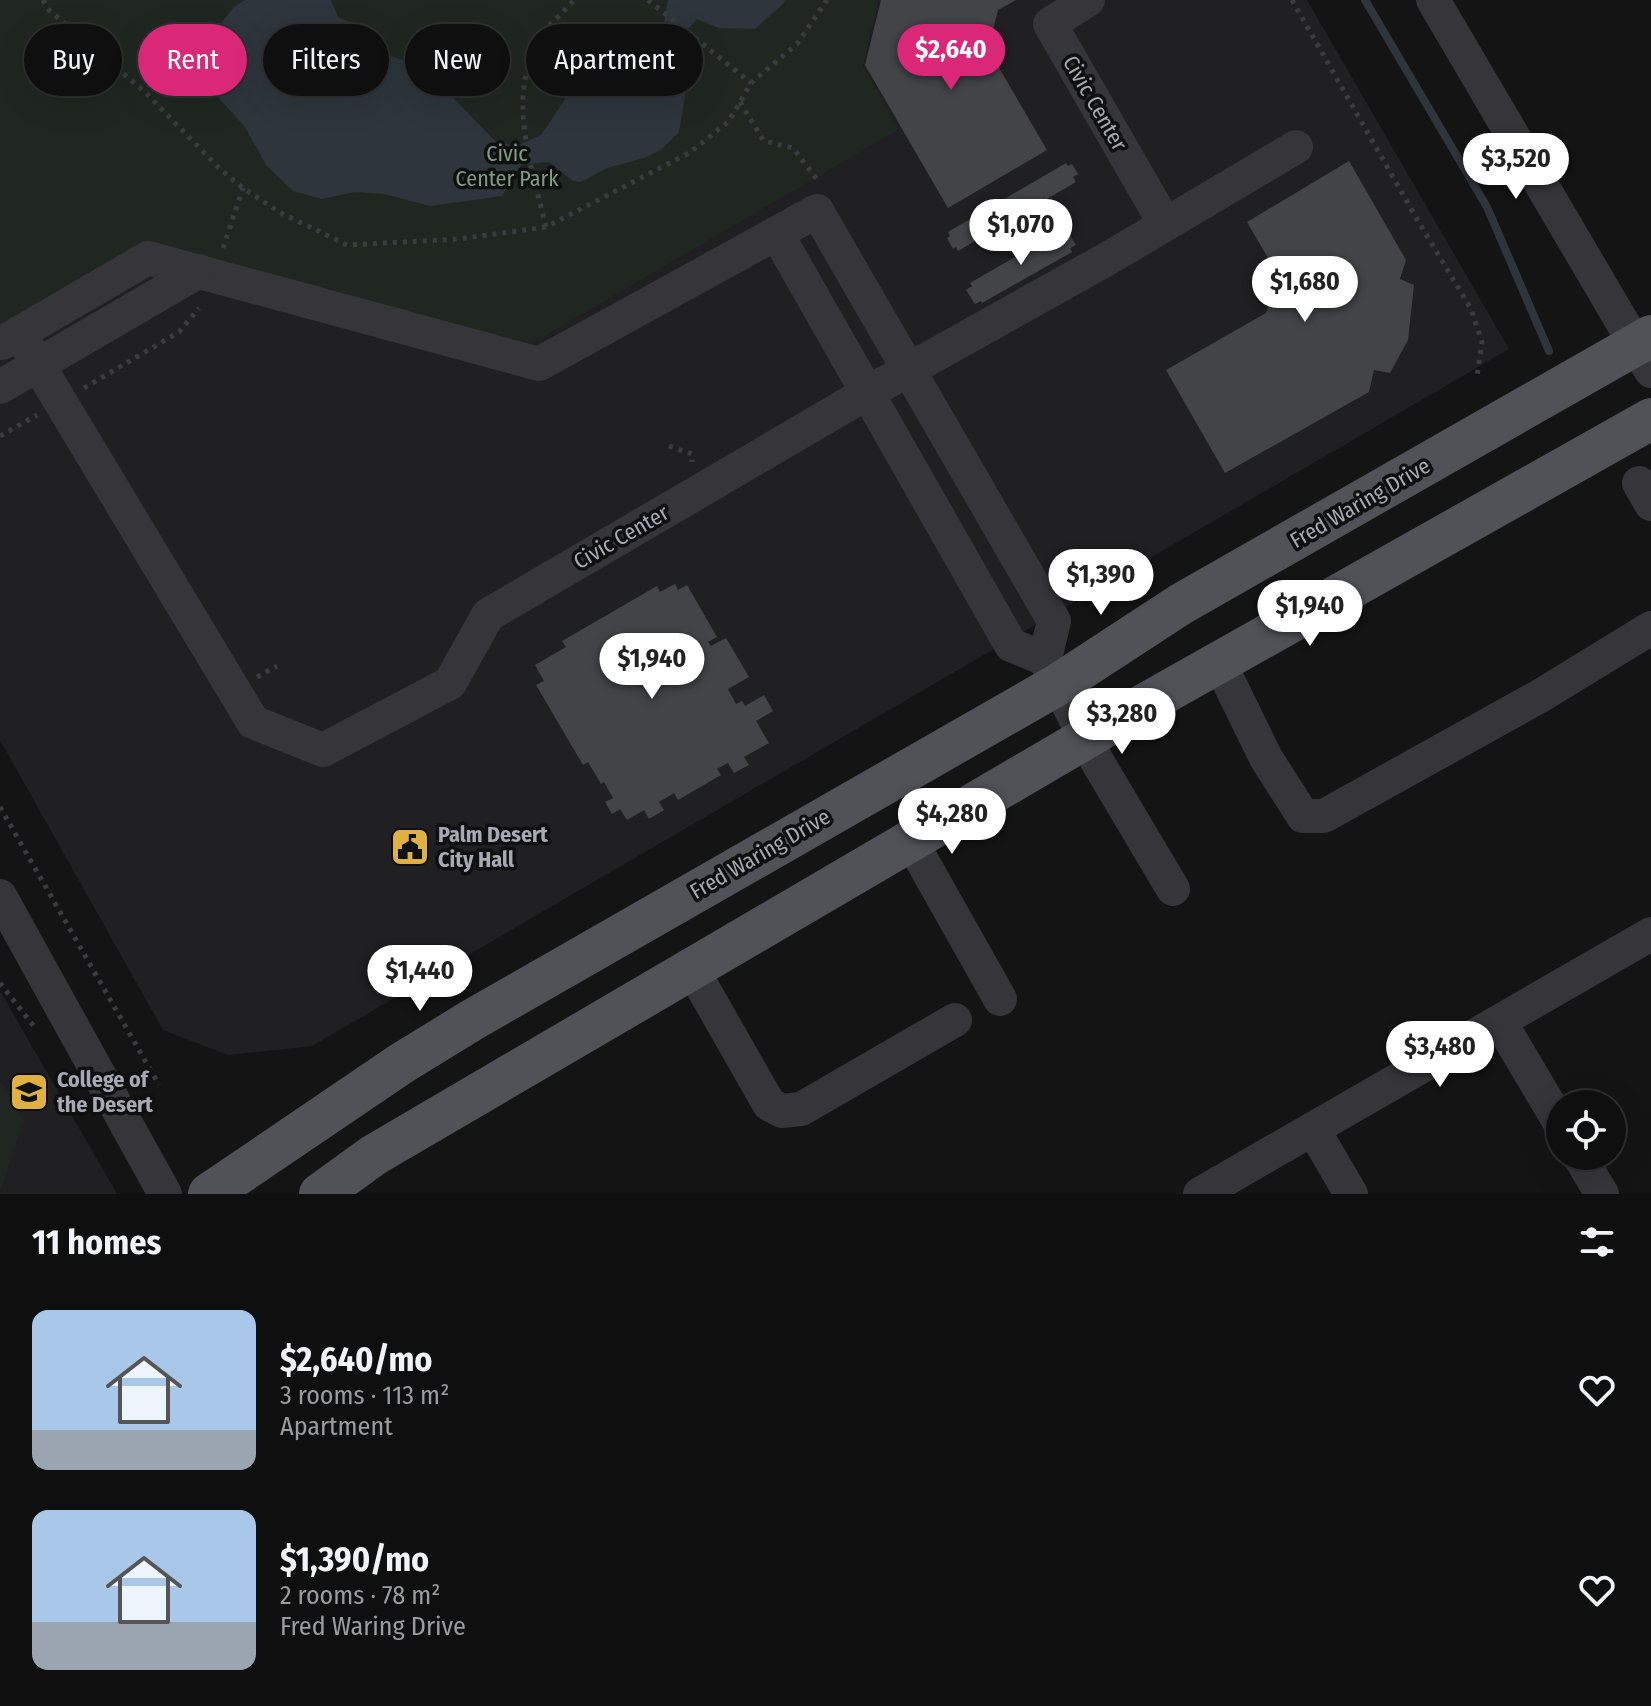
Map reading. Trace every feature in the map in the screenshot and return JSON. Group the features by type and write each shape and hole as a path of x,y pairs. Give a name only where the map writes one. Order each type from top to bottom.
{"main road":[{"name":"Fred Waring Drive","path":"209,1194 402,1063 1051,672 1646,351"},
{"path":"320,1194 374,1155 911,841 1219,662 1651,419"}],"street":[{"name":"Civic Center","path":"10,338 39,364 253,722 323,750 450,683 488,615 910,368 1165,224 1050,24 1088,0"},
{"path":"1433,0 1646,351"},
{"path":"1165,224 1296,147"},
{"path":"10,338 148,258 539,364 817,211 1054,621 1051,672"},
{"path":"777,234 1011,645 1051,672 1173,889"},
{"path":"0,387 199,271"},
{"path":"1219,662 1266,758 1303,816 1324,816 1540,696 1651,628"},
{"path":"911,841 1000,999"},
{"path":"0,896 165,1194"},
{"path":"1202,1193 1651,934"},
{"path":"692,969 769,1104 782,1111 801,1109 955,1020"},
{"path":"1500,1022 1546,1099"},
{"path":"1313,1129 1351,1194"},
{"path":"1587,1170 1602,1194"}],"path":[{"path":"43,0 49,10 146,93 219,168 243,188 279,212 347,245 459,239 546,227 689,153 729,121 751,83 797,44 827,0"},
{"path":"546,227 522,120 522,88 537,41 574,0"},
{"path":"1292,0 1471,309 1482,342 1477,376"},
{"path":"650,1 751,83"},
{"path":"740,102 764,141"},
{"path":"0,807 159,1085"}],"shaded area":[{"path":"245,0 331,0 338,17 354,24 263,24 263,96 389,96 389,56 405,61 405,96 452,96 496,142 516,146 541,135 567,96 685,96 679,132 661,150 607,168 581,182 573,181 549,162 521,165 502,196 430,206 384,194 354,192 322,199 293,191 266,165 245,127 217,96 247,96 247,24 220,24 235,6"},
{"path":"668,0 785,0 755,29 719,28 697,19 693,24 664,24"},
{"path":"879,0 1307,0 1509,349 312,1046 228,1055 163,1030 0,740 0,327 142,244 899,130 863,66"},
{"name":"College of the Desert","path":"0,991 117,1194 0,1194"}],"green space":[{"name":"Civic Center Park","path":"0,0 879,0 863,66 899,129 531,344 142,244 0,327"},
{"path":"0,1080 23,1121 0,1191"}],"building":[{"path":"881,0 1016,0 998,10 988,49 1047,150 948,208 865,65"},
{"path":"1349,161 1406,260 1400,279 1414,285 1408,340 1390,373 1374,370 1369,392 1225,473 1166,370 1266,313 1278,275 1247,222"},
{"path":"1066,163 1068,166 1072,164 1078,174 1073,177 1076,182 958,251 956,247 953,249 947,238 950,236 948,232"},
{"path":"1060,231 1063,235 1068,232 1076,245 1070,248 1072,252 982,303 975,304 966,290 972,286 970,283"},
{"path":"675,584 678,590 687,585 717,637 708,642 711,646 726,638 749,677 728,689 736,704 742,701 745,706 764,695 773,711 756,721 769,743 744,757 749,765 734,773 728,763 717,769 721,775 678,800 674,793 659,802 664,810 649,819 644,810 627,820 620,809 612,814 605,802 613,798 604,782 601,784 588,762 583,765 536,685 544,681 535,665 566,647 562,641 657,586 660,592"}],"waterway":[{"path":"1365,0 1487,207 1549,351"}],"place":[{"name":"Palm Desert City Hall","path":"410,847"},
{"name":"College of the Desert","path":"29,1092"}]}
